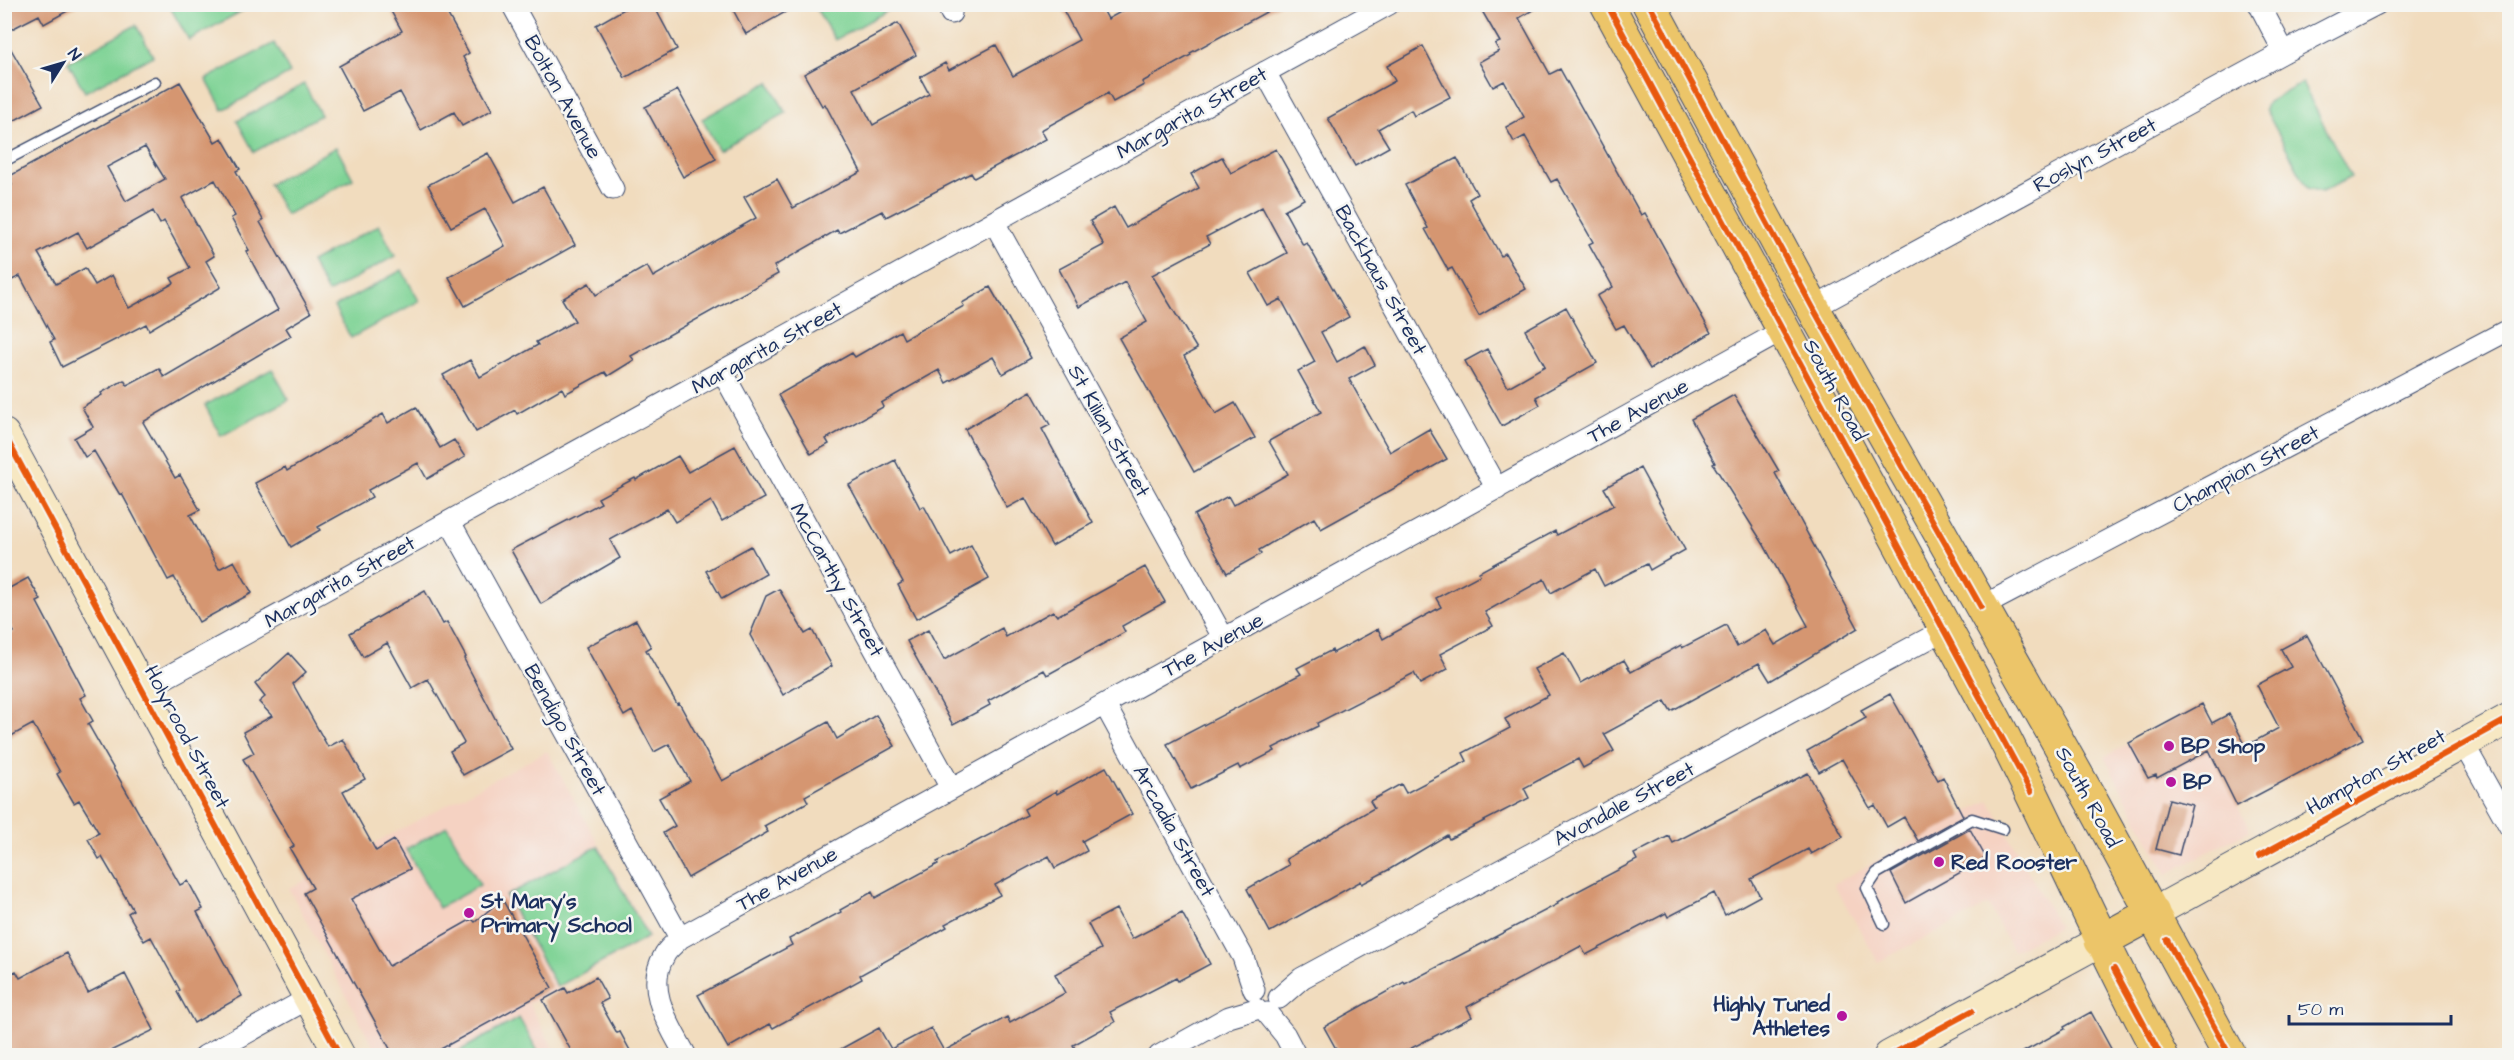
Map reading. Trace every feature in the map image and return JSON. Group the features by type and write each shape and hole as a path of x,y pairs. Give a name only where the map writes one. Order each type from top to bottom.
{"main road":[{"name":"South Road","path":"1607,4 1946,629 2031,792 2101,941 2161,1056"},
{"name":"South Road","path":"1649,4 1813,308 2073,768 2230,1056"},
{"path":"1784,330 1813,308"},
{"path":"2031,792 2073,768"},
{"name":"Hampton Street","path":"2101,941 2153,913"}],"street":[{"name":"Bolton Avenue","path":"512,4 614,189"},
{"name":"Margarita Street","path":"143,690 723,373 1389,4"},
{"path":"2259,4 2284,52"},
{"name":"Roslyn Street","path":"1813,308 2284,52 2378,4"},
{"name":"Backhaus Street","path":"1265,72 1497,489"},
{"name":"St Kilian Street","path":"994,222 1224,639"},
{"name":"Champion Street","path":"1981,608 2510,329"},
{"name":"The Avenue","path":"686,1056 663,1015 657,994 657,975 664,956 680,938 1784,330"},
{"name":"McCarthy Street","path":"723,373 951,788"},
{"name":"Holyrood Street","path":"4,434 340,1056"},
{"name":"Bendigo Street","path":"450,522 680,938"},
{"name":"Avondale Street","path":"1159,1056 1946,629"},
{"name":"Arcadia Street","path":"1105,705 1296,1056"},
{"name":"Hampton Street","path":"2153,913 2510,718"},
{"path":"2463,743 2510,826"},
{"name":"Hampton Street","path":"1889,1056 2101,941"},
{"path":"205,1056 309,998"}],"lane":[{"path":"4,161 155,82"},
{"path":"1884,924 1867,888 1876,873 1972,819 2002,829"}],"shaded area":[{"name":"BP","path":"2188,711 2250,830 2167,874 2104,757"},
{"name":"St Mary's Primary School","path":"547,751 650,936 529,1004 557,1055 378,1055 289,889"},
{"path":"1989,800 2059,927 2013,951 1988,905 1878,962 1834,884"}],"green space":[{"path":"174,5 253,5 189,40 170,7"},
{"path":"827,5 898,5 835,40 817,10"},
{"path":"136,25 153,56 85,92 68,62"},
{"path":"274,43 290,73 223,110 206,79"},
{"path":"769,82 786,113 719,150 702,119"},
{"path":"2302,83 2351,177 2322,192 2308,188 2265,109 2268,102"},
{"path":"304,84 321,115 254,152 237,121"},
{"path":"336,147 353,179 286,215 269,184"},
{"path":"379,225 395,256 328,293 311,262"},
{"path":"402,270 419,301 351,338 334,307"},
{"path":"272,369 289,400 221,436 205,405"},
{"path":"447,826 480,885 439,908 406,849"},
{"path":"598,846 648,937 557,987 506,896"},
{"path":"519,1018 540,1055 452,1055"}],"building":[{"path":"4,4 80,4 44,24 39,15 4,33"},
{"path":"387,4 442,4 469,53 463,57 492,110 462,126 454,112 421,130 400,92 363,111 339,66 402,31"},
{"path":"633,4 653,4 677,49 625,78 596,25"},
{"path":"730,4 800,4 746,34"},
{"path":"1060,4 1100,4 1108,19 1135,4 1281,4 1190,53 1191,55 1142,82 1144,85 1113,102 1108,93 1041,130 1046,139 974,178 971,173 886,217 882,211 839,233 837,230 774,266 778,274 631,356 634,360 608,376 605,372 565,394 562,388 517,414 515,410 476,432 443,375 470,360 480,377 538,345 536,342 575,321 562,299 589,283 596,295 647,266 653,277 756,218 744,197 777,179 793,208 861,172 825,104 822,106 804,74 898,23 916,55 854,89 873,125 929,94 920,77 945,63 949,70 996,45 1013,76 1079,40"},
{"path":"1478,4 1543,4 1519,18 1550,74 1560,69 1641,215 1645,213 1711,333 1650,369 1624,325 1616,329 1597,296 1613,287 1589,244 1593,242 1557,179 1551,182 1525,136 1514,142 1506,127 1524,117 1504,81 1493,87 1479,62 1499,51 1495,44 1500,42"},
{"path":"4,37 43,105 4,126"},
{"path":"1423,46 1450,97 1414,116 1411,110 1378,129 1389,147 1355,166 1328,118 1395,81 1387,66"},
{"path":"180,82 215,142 222,138 240,169 236,171 263,220 260,222 311,313 286,328 291,336 143,422 175,478 180,475 200,510 190,515 219,569 234,561 252,593 199,622 174,577 168,580 122,494 120,495 94,451 85,457 74,438 93,427 82,407 102,395 101,393 124,380 127,385 159,368 164,377 278,310 246,251 249,250 231,218 235,216 215,180 182,198 214,256 206,261 221,287 149,330 146,324 62,367 50,342 54,340 20,276 4,284 4,189 12,185 8,177","holes":["145,147 165,179 126,201 107,167","153,211 160,224 164,221 190,268 171,278 174,283 129,308 112,275 95,285 85,268 56,284 38,253 78,232 87,248"]},
{"path":"678,90 716,159 683,177 645,107"},
{"path":"1276,149 1304,199 1284,210 1303,245 1307,243 1349,317 1321,332 1337,362 1365,346 1375,365 1349,379 1390,452 1429,429 1447,459 1321,529 1314,518 1259,550 1261,554 1227,573 1194,515 1228,496 1233,505 1288,474 1269,441 1321,412 1298,371 1315,362 1281,299 1268,306 1250,273 1287,253 1262,207 1206,237 1210,244 1152,275 1197,349 1184,356 1216,414 1235,403 1255,438 1194,472 1119,338 1147,322 1125,282 1079,307 1059,269 1104,245 1090,221 1114,207 1126,228 1199,188 1191,174 1222,157 1231,173"},
{"path":"488,153 515,202 543,187 575,245 465,306 449,277 505,246 485,209 451,227 428,185"},
{"path":"1457,158 1477,194 1469,199 1501,256 1505,253 1526,289 1479,316 1452,268 1448,270 1425,229 1428,228 1405,185"},
{"path":"990,287 1031,358 1003,374 993,357 946,383 939,370 881,403 883,407 826,439 829,444 811,454 778,395 852,353 855,357 900,331 904,339 964,306 962,303"},
{"path":"1566,307 1597,363 1536,397 1540,405 1502,426 1465,361 1487,349 1508,387 1545,366 1525,330"},
{"path":"1031,391 1050,425 1042,429 1093,523 1052,546 1025,498 1007,508 965,429"},
{"path":"1734,395 1779,471 1775,473 1858,628 1770,681 1759,663 1671,711 1665,701 1604,734 1614,751 1583,768 1578,759 1524,788 1529,798 1449,839 1447,835 1390,869 1362,884 1361,881 1270,932 1247,889 1289,865 1286,859 1374,808 1370,801 1401,784 1406,793 1467,761 1463,753 1510,728 1505,719 1549,695 1534,669 1564,653 1581,683 1624,660 1631,672 1681,645 1682,648 1726,625 1737,647 1766,630 1775,645 1808,626 1764,545 1713,464 1715,463 1691,419"},
{"path":"416,407 440,448 454,440 465,457 427,479 418,463 368,490 372,497 318,527 320,530 291,547 255,483 285,467 287,471 383,414 388,423"},
{"path":"735,446 764,498 722,521 711,501 675,522 667,509 610,540 620,558 541,604 511,550 601,503 598,498 678,456 688,472"},
{"path":"895,460 920,508 924,506 951,556 971,545 989,579 916,619 898,585 903,582 849,485"},
{"path":"1640,468 1685,550 1650,570 1647,564 1604,586 1595,569 1551,593 1544,579 1485,612 1493,626 1440,654 1448,669 1420,684 1414,673 1317,723 1318,726 1273,748 1275,751 1240,769 1238,765 1191,789 1167,744 1301,674 1297,668 1332,650 1333,653 1378,629 1383,639 1441,607 1436,598 1480,575 1479,572 1555,531 1557,535 1614,505 1604,488"},
{"path":"751,546 766,574 722,599 706,571"},
{"path":"1145,567 1165,602 1122,626 1125,632 1047,675 1044,670 988,701 990,705 953,725 907,641 928,630 944,660 1002,628 1006,637 1053,611 1057,616"},
{"path":"28,578 41,600 37,602 86,695 80,698 93,721 88,724 180,885 188,881 203,909 197,912 242,996 194,1023 177,992 180,990 151,937 144,941 128,913 133,910 102,857 99,859 88,839 99,833 79,800 74,803 57,774 60,772 33,724 4,740 4,637 14,632 4,615 4,591"},
{"path":"779,589 805,634 812,630 832,666 783,695 750,635 766,596"},
{"path":"425,591 443,624 447,622 511,749 463,775 450,751 464,743 428,679 412,688 387,643 363,657 350,633"},
{"path":"636,620 651,647 646,650 677,704 679,703 722,781 828,722 837,739 876,715 895,746 805,796 808,802 764,826 768,832 688,878 663,833 675,826 659,798 690,781 669,744 654,752 632,711 624,716 586,647"},
{"path":"2307,635 2363,739 2237,806 2209,750 2157,778 2156,775 2148,778 2129,743 2202,704 2212,723 2229,714 2246,746 2279,728 2257,685 2291,667 2281,649"},
{"path":"289,653 306,672 293,684 328,747 343,739 365,779 343,791 376,851 394,840 410,869 351,899 389,966 472,919 475,922 502,899 552,988 428,1056 394,1056 304,893 313,888 290,849 294,846 243,759 254,753 243,732 272,716 259,702 265,697 255,684"},
{"path":"1890,694 1938,780 1943,777 1963,816 1918,841 1904,817 1887,827 1875,805 1870,808 1842,759 1819,772 1807,751 1866,718 1861,710"},
{"path":"1106,767 1132,814 1082,841 1087,851 1055,868 1049,856 995,885 1000,895 945,924 947,927 860,975 862,979 773,1028 770,1024 728,1048 698,995 792,945 789,939 841,912 840,910 872,892 875,898 938,864 937,862 1027,815 1024,809"},
{"path":"1808,773 1843,837 1811,854 1808,849 1751,879 1760,896 1725,915 1714,893 1668,917 1666,913 1586,955 1581,946 1467,1007 1472,1017 1396,1056 1340,1056 1324,1027 1404,982 1405,984 1558,904 1557,902 1637,860 1634,854 1669,836 1673,843"},
{"path":"2169,799 2192,805 2179,855 2156,849"},
{"path":"1970,829 1986,858 1906,903 1891,873"},
{"path":"1116,909 1132,939 1182,913 1210,964 1178,981 1176,978 1110,1012 1115,1022 1073,1045 1076,1050 1066,1056 828,1056 879,1028 891,1049 931,1028 944,1051 1007,1017 1010,1023 1065,993 1055,974 1101,949 1088,924"},
{"path":"67,953 88,993 125,974 154,1030 100,1056 4,1056 4,977 16,971 20,978"},
{"path":"596,977 608,999 600,1003 633,1056 574,1056 543,1000 565,988 568,993"},
{"path":"2091,1012 2115,1056 2016,1056 2065,1029 2064,1027"}],"cycle path":[{"path":"1607,4 2031,792"},
{"path":"1649,4 1813,308 1981,607"},
{"path":"4,434 340,1056"},
{"path":"2259,856 2510,718"},
{"path":"2167,940 2230,1056"},
{"path":"2114,969 2161,1056"},
{"path":"1889,1056 1972,1011"}],"place":[{"name":"BP Shop","path":"2169,746"},
{"name":"BP","path":"2171,782"},
{"name":"Red Rooster","path":"1939,862"},
{"name":"St Mary's Primary School","path":"469,913"},
{"name":"Highly Tuned Athletes","path":"1842,1016"}]}
